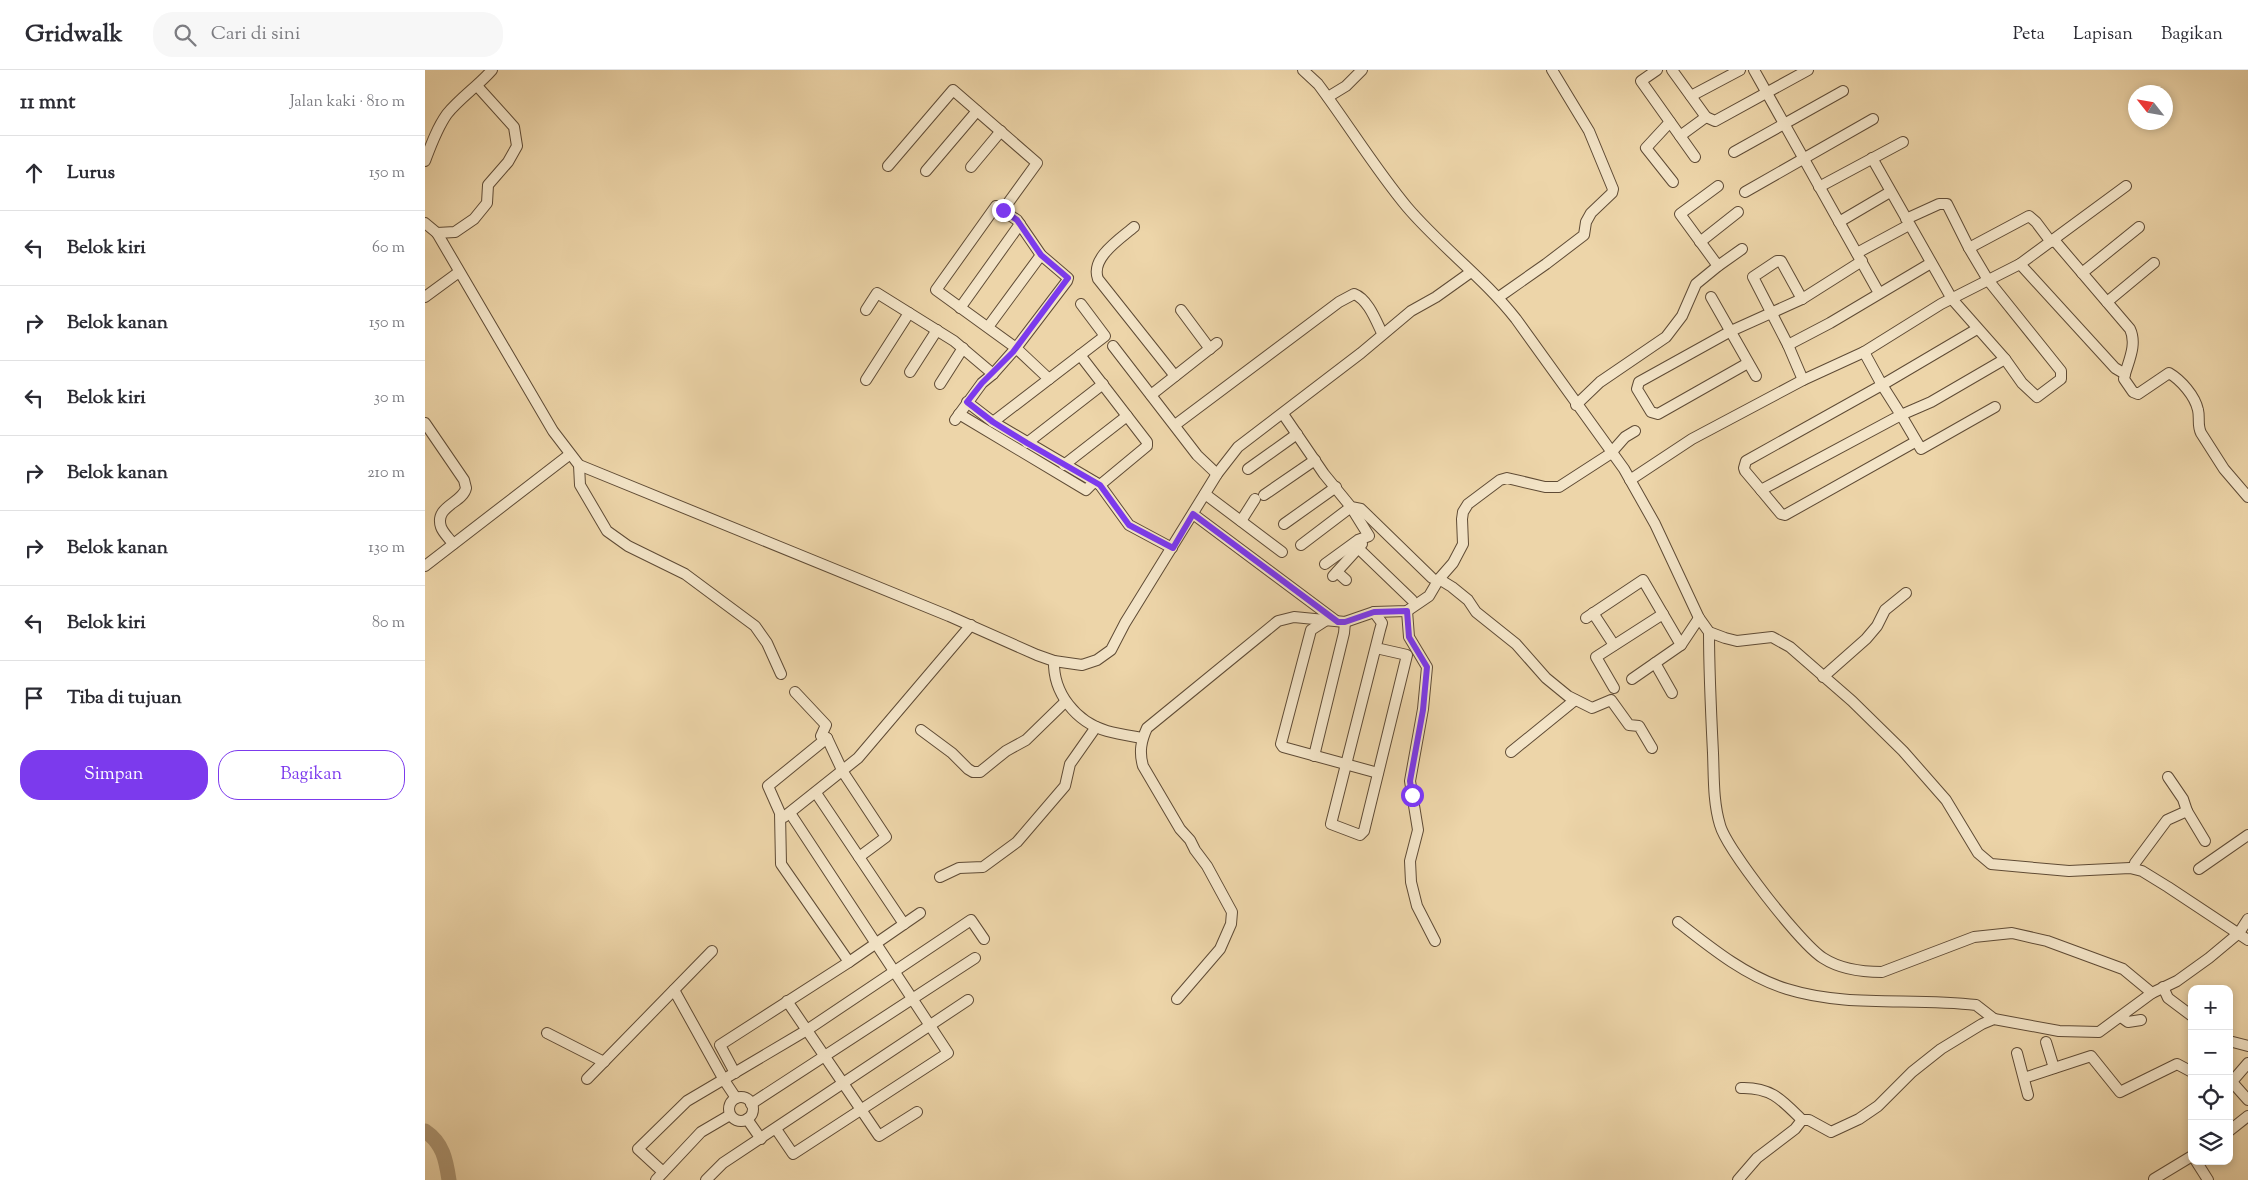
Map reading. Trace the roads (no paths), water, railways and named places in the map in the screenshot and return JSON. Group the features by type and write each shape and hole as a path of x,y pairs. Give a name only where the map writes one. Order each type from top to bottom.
{"street":[{"path":"425,161 447,114 478,87 492,70"},
{"path":"1303,70 1328,97 1407,207 1471,272 1499,297 1630,480 1655,524 1699,618 1709,632 1714,790 1720,824 1727,842 1795,932 1811,949 1824,959 1837,965 1867,972 1881,972 1974,937 2012,933 2047,941 2123,969 2152,993"},
{"path":"1328,97 1346,86 1361,70"},
{"path":"1499,297 1584,235 1587,218 1613,189 1589,131 1552,70"},
{"path":"1657,70 1641,81 1695,157"},
{"path":"1672,70 1706,117 1715,121 1809,70"},
{"path":"1691,96 1740,70"},
{"path":"1754,70 1879,293"},
{"path":"437,233 455,232 474,219 487,203 489,186 517,146 515,127 478,87"},
{"path":"888,166 953,90 1037,162 1003,210"},
{"path":"1734,152 1843,91"},
{"path":"926,171 977,111"},
{"path":"1680,136 1706,117"},
{"path":"1745,192 1873,119"},
{"path":"1670,122 1646,148 1673,182"},
{"path":"971,167 1001,131"},
{"path":"1819,187 1903,142"},
{"path":"1748,363 1658,414 1651,412 1637,389 1639,382 1731,331 1802,299 1907,222 1939,204 1947,204 1969,248 1988,280 2061,371 2061,379 2042,394 2034,397 2005,359 1952,298 1907,222 1872,158"},
{"path":"1718,186 1680,214 1718,266"},
{"path":"1630,480 1692,440 1803,380 1864,352 1952,298 2020,264 2126,186"},
{"path":"1839,222 1890,192"},
{"path":"1049,379 1016,348 936,291 936,288 994,206 1003,210 1020,224 1041,255 1067,276 1067,281 1016,348 993,374 982,383 957,417 1079,480 1097,483 1129,525 1173,548"},
{"path":"1700,242 1738,212"},
{"path":"1969,248 2029,216 2036,222 2107,302 2134,337 2124,379 2133,392 2138,394 2169,373 2184,386 2198,409 2201,433 2225,469 2248,497"},
{"path":"425,223 437,233 553,432 569,455 579,465 971,625 1054,661 1082,665 1097,660 1111,650 1125,623 1217,474 1238,447 1361,353 1411,311 1436,298 1471,272"},
{"path":"960,308 1020,224"},
{"path":"1134,226 1104,254 1097,265 1096,274 1175,376"},
{"path":"2082,273 2139,227"},
{"path":"1576,404 1600,382 1666,337 1682,316 1696,284 1742,249"},
{"path":"987,327 1041,255"},
{"path":"1802,299 1783,264 1777,261 1752,279 1788,345 1803,380"},
{"path":"1788,345 1830,323 1931,263"},
{"path":"2107,302 2154,263"},
{"path":"2020,264 2115,368 2125,374"},
{"path":"425,297 459,272"},
{"path":"866,310 877,292 963,348 993,374"},
{"path":"1175,425 1339,302 1354,294 1369,309 1383,333"},
{"path":"1711,297 1756,376"},
{"path":"993,422 1105,336 1081,304"},
{"path":"1151,395 1213,346 1181,310"},
{"path":"866,380 909,312"},
{"path":"1915,442 1785,515 1781,514 1744,468 1746,462 1977,329"},
{"path":"910,372 937,330"},
{"path":"1113,346 1197,455 1217,474"},
{"path":"940,384 963,348"},
{"path":"1864,352 1919,448 1923,449 1995,407"},
{"path":"1080,355 1147,442 1147,446 1097,483"},
{"path":"1761,490 1931,402 2005,359"},
{"path":"1027,443 1103,384"},
{"path":"967,402 993,422 1064,465 1079,480"},
{"path":"1283,414 1351,507 1369,536"},
{"path":"1064,465 1127,416"},
{"path":"425,423 464,480 466,488 463,495 449,505 441,518 441,527 453,544"},
{"path":"1378,773 1283,747 1281,744 1311,630 1337,621 1374,612 1407,611 1429,596 1435,579 1453,563 1463,544 1463,512 1468,504 1500,480 1507,478 1545,487 1559,487 1610,454 1625,437 1635,431"},
{"path":"1248,469 1297,434"},
{"path":"425,566 569,455"},
{"path":"1241,521 1260,497 1315,460"},
{"path":"579,465 580,485 607,531 627,546 685,574 755,626 767,643 781,674"},
{"path":"1284,524 1336,487"},
{"path":"1205,494 1282,552"},
{"path":"1301,545 1351,507 1361,509 1435,579 1452,587 1468,600 1476,612 1515,644 1545,678 1575,700 1592,708 1611,700 1629,725 1639,726 1653,748"},
{"path":"1193,514 1337,621 1345,633 1314,756"},
{"path":"1346,580 1335,574 1377,526"},
{"path":"1325,564 1358,540 1369,536"},
{"path":"1358,548 1412,600"},
{"path":"1614,645 1589,615 1643,580 1681,645"},
{"path":"1823,676 1866,639 1877,626 1885,610 1906,594"},
{"path":"1407,611 1409,637 1427,667 1423,710 1410,781 1418,830 1410,861 1411,882 1417,906 1435,941"},
{"path":"1374,612 1382,623 1331,824 1360,835 1364,831 1407,655 1376,648"},
{"path":"1614,688 1596,657 1663,614"},
{"path":"1177,999 1220,949 1231,924 1232,912 1207,866 1195,850 1191,840 1180,830 1143,766 1140,756 1142,738 1147,728 1278,621 1294,617 1337,621"},
{"path":"1632,679 1681,645 1699,618"},
{"path":"849,962 781,864 786,816 858,758 971,625"},
{"path":"1709,632 1737,641 1767,637 1777,639 1790,647 1873,721 1924,774 1946,800 1978,853 1987,861 1997,865 2069,871 2134,868 2169,887 2187,901 2248,940"},
{"path":"1054,661 1054,675 1065,702 1096,726 1108,731 1142,738"},
{"path":"1655,663 1672,693"},
{"path":"795,692 826,725 821,736 827,738 843,772 886,837 859,857"},
{"path":"1511,752 1575,700"},
{"path":"921,730 952,753 968,769 973,772 980,772 1006,751 1027,740 1065,702"},
{"path":"940,877 959,868 983,868 1017,842 1065,786 1070,764 1096,726"},
{"path":"776,1129 793,1154 948,1053 876,943 786,816 780,813 768,786 827,738"},
{"path":"2168,777 2183,799 2187,811 2205,841"},
{"path":"816,793 904,924"},
{"path":"2134,868 2135,863 2167,820 2187,811"},
{"path":"2199,869 2248,835"},
{"path":"735,1073 720,1045 849,962 920,913"},
{"path":"1741,1088 1755,1088 1776,1094 1802,1120 1809,1120 1831,1132 1859,1120 1878,1106 1912,1072 1941,1049 1982,1024 1994,1020 2059,1031 2093,1033 2105,1029 2152,993 2177,981 2188,973 2239,933 2248,919"},
{"path":"730,1115 701,1132 659,1176 638,1149 687,1101 807,1030 971,920 984,940"},
{"path":"1678,922 1747,971 1786,989 1823,997 1976,1005 1994,1020"},
{"path":"587,1079 713,951"},
{"path":"751,1104 823,1055 975,958"},
{"path":"2163,987 2167,998 2188,1013"},
{"path":"674,990 736,1098"},
{"path":"706,1180 723,1163 968,1000"},
{"path":"787,1001 879,1136 917,1112"},
{"path":"2121,1017 2128,1022 2141,1020"},
{"path":"547,1033 604,1062"},
{"path":"2046,1042 2054,1068"},
{"path":"2233,1042 2248,1046"},
{"path":"2017,1053 2028,1095"},
{"path":"2024,1078 2091,1056 2120,1092 2177,1064 2188,1070"},
{"path":"2233,1081 2248,1063"},
{"path":"2233,1085 2248,1100"},
{"path":"730,1115 729,1106 736,1098 743,1097 751,1104 752,1111 747,1119"},
{"path":"730,1115 738,1120 747,1119"},
{"path":"2233,1128 2248,1116"},
{"path":"747,1119 761,1139"},
{"path":"1738,1180 1757,1158 1795,1129 1802,1120"},
{"path":"2154,1179 2188,1158"},
{"path":"2199,1165 2208,1180"}],"waterway":[{"path":"425,1131 436,1141 443,1152 449,1180"}]}
